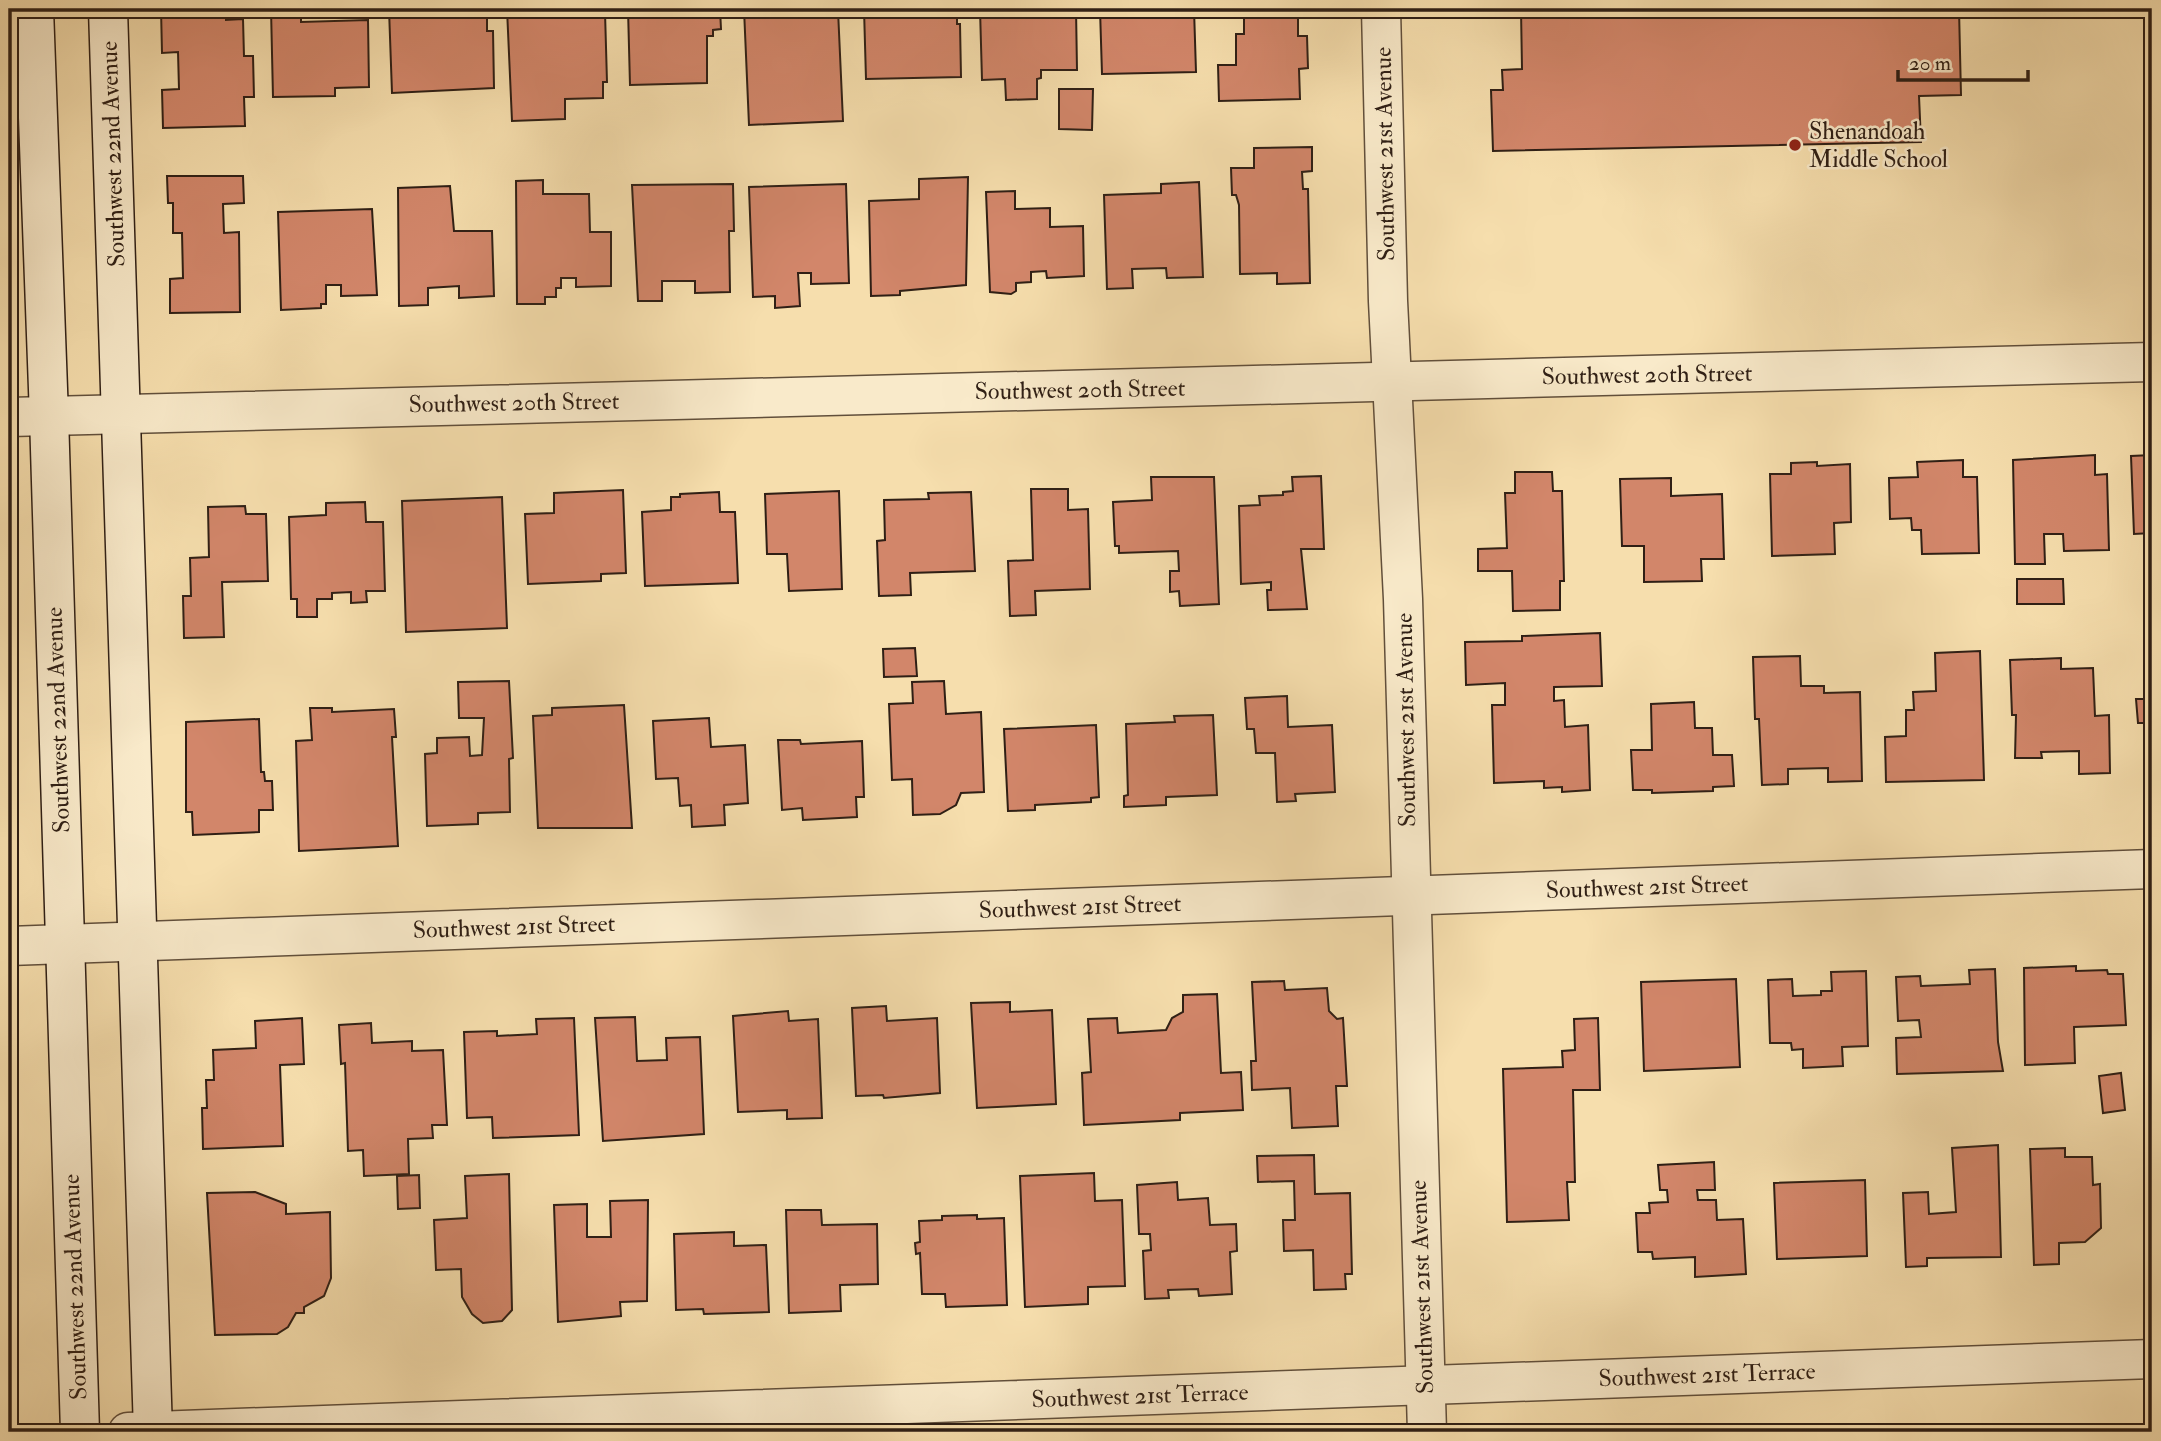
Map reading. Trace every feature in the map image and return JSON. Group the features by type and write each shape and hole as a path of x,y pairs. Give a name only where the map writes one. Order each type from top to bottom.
{"street":[{"name":"Southwest 22nd Avenue","path":"33,9 50,416 80,1432"},
{"name":"Southwest 22nd Avenue","path":"108,9 138,941 144,1432"},
{"name":"Southwest 21st Avenue","path":"1381,9 1392,382 1403,598 1427,1432"},
{"name":"Southwest 20th Street","path":"9,418 2152,362"},
{"name":"Southwest 21st Street","path":"9,946 2152,869"},
{"name":"Southwest 21st Terrace","path":"144,1432 2152,1359"}],"building":[{"path":"161,9 226,9 226,20 243,19 244,56 253,56 254,97 244,97 245,126 163,128 162,90 179,89 178,52 162,53"},
{"path":"271,9 301,9 301,22 368,20 369,87 335,88 335,96 273,97"},
{"path":"389,9 418,9 418,12 487,10 487,31 493,31 494,88 392,93"},
{"path":"507,9 539,9 539,18 605,12 607,82 603,82 603,98 565,99 565,119 512,121"},
{"path":"628,9 720,9 721,29 713,30 713,36 707,36 707,83 630,85"},
{"path":"744,9 772,9 773,12 838,10 843,121 749,125"},
{"path":"864,9 957,9 957,24 960,24 961,77 866,79"},
{"path":"980,9 1076,9 1077,70 1041,70 1041,78 1037,79 1037,99 1006,100 1005,79 982,80"},
{"path":"1100,9 1194,9 1196,72 1102,74"},
{"path":"1244,9 1298,9 1298,36 1307,36 1308,68 1299,69 1300,99 1219,101 1218,65 1236,65 1236,34 1244,34"},
{"path":"1959,9 1961,95 1919,96 1921,142 1493,151 1491,90 1503,90 1502,70 1522,69 1521,10"},
{"path":"1059,89 1093,89 1092,130 1059,129"},
{"path":"1312,147 1312,171 1302,172 1303,189 1308,189 1310,283 1277,284 1277,273 1240,274 1239,205 1236,195 1232,195 1231,168 1254,168 1254,148"},
{"path":"167,176 243,176 244,203 223,204 224,233 239,232 240,312 170,313 170,279 183,278 182,233 173,233 173,203 168,203"},
{"path":"968,177 966,285 900,291 900,295 871,296 869,201 919,199 919,179"},
{"path":"543,180 543,194 589,194 590,232 611,232 611,286 576,287 576,278 561,278 561,288 556,288 556,297 545,297 545,304 517,304 516,181"},
{"path":"1199,182 1203,277 1167,278 1166,268 1132,269 1133,288 1107,289 1104,195 1161,193 1161,184"},
{"path":"733,184 734,231 729,231 730,292 695,293 695,281 662,281 662,301 638,301 632,185"},
{"path":"846,184 849,283 811,284 811,273 798,273 800,306 775,308 775,296 753,297 749,187"},
{"path":"450,186 454,231 492,231 494,296 459,298 459,286 428,288 428,305 399,306 398,188"},
{"path":"1015,191 1015,209 1050,208 1050,227 1083,226 1084,276 1047,278 1046,271 1031,272 1031,282 1016,283 1016,291 1011,294 990,292 986,192"},
{"path":"372,209 377,295 341,296 341,285 326,285 326,304 321,304 321,308 281,310 278,212"},
{"path":"2095,455 2095,475 2107,474 2109,550 2064,551 2063,534 2044,534 2045,564 2015,564 2013,460"},
{"path":"2152,455 2152,533 2134,534 2131,456"},
{"path":"1963,460 1963,477 1977,477 1979,553 1922,554 1921,530 1912,530 1911,518 1890,519 1889,478 1918,477 1917,462"},
{"path":"1817,462 1817,466 1850,464 1851,522 1834,523 1835,554 1772,556 1770,474 1791,474 1791,463"},
{"path":"1515,472 1552,472 1553,491 1562,491 1564,581 1560,581 1560,610 1513,611 1512,571 1478,571 1478,549 1507,548 1505,493 1515,493"},
{"path":"1321,476 1324,549 1301,549 1307,609 1268,610 1267,590 1271,590 1271,582 1241,584 1239,506 1260,505 1259,496 1283,495 1283,492 1293,491 1292,477"},
{"path":"1151,477 1214,477 1219,604 1180,606 1179,591 1170,592 1170,571 1179,571 1178,551 1119,553 1119,546 1115,546 1113,502 1152,500"},
{"path":"1671,478 1671,496 1722,494 1724,559 1701,559 1702,581 1644,582 1644,546 1622,546 1620,479"},
{"path":"1031,489 1068,489 1068,510 1088,509 1090,589 1035,591 1036,615 1010,616 1008,561 1033,560"},
{"path":"623,490 626,573 601,574 601,581 528,584 525,514 554,513 554,493"},
{"path":"839,491 842,589 789,591 787,554 767,554 765,494"},
{"path":"719,492 720,512 735,512 738,583 645,586 642,512 671,510 671,497 680,497 680,494"},
{"path":"971,492 975,571 910,573 911,595 879,596 877,541 885,540 884,500 929,499 928,493"},
{"path":"502,497 507,628 406,632 402,501"},
{"path":"365,502 366,522 383,522 385,591 366,591 367,602 351,603 351,592 332,593 332,599 317,599 317,617 297,617 297,599 291,599 289,517 326,515 326,503"},
{"path":"245,506 246,514 266,514 268,581 222,582 224,637 184,638 183,596 191,596 190,558 209,557 208,507"},
{"path":"2017,579 2063,579 2064,604 2017,604"},
{"path":"1600,633 1602,686 1554,687 1554,701 1564,700 1565,727 1588,725 1590,790 1562,792 1562,787 1544,788 1544,781 1494,783 1492,705 1505,705 1505,683 1466,685 1465,642 1522,641 1522,636"},
{"path":"915,648 917,676 884,677 883,649"},
{"path":"1980,651 1984,780 1886,782 1885,737 1906,736 1906,710 1914,710 1913,692 1936,691 1935,653"},
{"path":"1800,656 1801,686 1824,686 1824,693 1860,692 1862,781 1828,782 1828,768 1788,769 1788,784 1762,785 1759,719 1755,719 1753,657"},
{"path":"2061,658 2061,669 2093,668 2095,716 2109,715 2110,773 2079,774 2079,751 2041,752 2042,758 2015,758 2016,715 2012,715 2010,660"},
{"path":"509,681 513,758 509,759 510,812 478,813 478,824 427,826 425,754 437,753 437,738 469,737 470,756 482,755 484,718 459,718 458,682"},
{"path":"944,681 946,714 981,712 984,792 961,793 956,805 940,814 913,815 912,779 892,780 889,704 913,703 912,682"},
{"path":"1287,696 1288,727 1332,725 1335,792 1295,794 1296,801 1277,802 1275,753 1256,753 1254,729 1247,729 1245,698"},
{"path":"2136,699 2152,699 2152,759 2148,759 2147,723 2138,723"},
{"path":"1694,702 1695,728 1712,728 1713,755 1732,755 1734,786 1713,787 1713,791 1652,793 1652,790 1633,790 1631,750 1652,750 1651,704"},
{"path":"624,705 632,828 538,828 533,716 552,715 552,708"},
{"path":"310,708 332,708 332,712 394,709 396,737 392,737 398,846 299,851 296,741 312,740"},
{"path":"1213,715 1217,795 1166,797 1166,805 1124,807 1124,796 1128,795 1126,724 1175,722 1174,716"},
{"path":"709,718 711,747 745,745 748,803 724,805 725,825 692,827 691,805 680,806 678,778 656,779 653,721"},
{"path":"259,719 261,772 264,772 265,781 272,781 273,810 259,810 259,832 193,835 192,812 186,812 186,722"},
{"path":"1096,725 1099,797 1091,798 1091,802 1035,805 1035,810 1008,811 1004,729"},
{"path":"778,740 800,740 801,744 862,741 864,797 856,797 857,817 803,820 802,808 782,810"},
{"path":"2076,966 2076,971 2107,970 2108,974 2123,974 2126,1025 2074,1027 2075,1063 2025,1065 2024,968"},
{"path":"1995,969 1998,1042 2003,1071 1897,1074 1896,1038 1921,1037 1919,1020 1898,1021 1896,977 1920,976 1921,986 1970,984 1969,970"},
{"path":"1866,971 1868,1046 1842,1047 1843,1066 1803,1068 1803,1049 1792,1050 1791,1043 1770,1043 1768,980 1792,979 1793,996 1821,995 1821,991 1832,991 1831,972"},
{"path":"1736,979 1740,1067 1644,1071 1641,982"},
{"path":"1284,981 1285,990 1327,988 1329,1011 1337,1019 1343,1018 1347,1086 1336,1086 1338,1126 1292,1128 1290,1088 1252,1090 1251,1061 1256,1061 1252,982"},
{"path":"1217,994 1221,1073 1241,1072 1243,1110 1180,1113 1180,1120 1084,1125 1082,1073 1091,1072 1088,1019 1117,1018 1118,1033 1166,1030 1172,1018 1183,1012 1183,995"},
{"path":"1010,1002 1010,1012 1052,1010 1056,1104 977,1108 971,1003"},
{"path":"886,1006 887,1021 937,1018 940,1093 884,1098 883,1095 856,1096 852,1008"},
{"path":"788,1011 789,1021 818,1019 822,1118 787,1119 787,1110 738,1112 733,1016"},
{"path":"635,1017 637,1061 667,1060 666,1038 700,1037 704,1134 603,1141 595,1018"},
{"path":"302,1018 304,1064 280,1065 283,1146 203,1149 202,1108 207,1108 206,1080 214,1080 213,1050 256,1048 255,1021"},
{"path":"574,1018 579,1135 493,1138 492,1117 467,1118 464,1032 497,1031 497,1036 537,1034 536,1019"},
{"path":"1598,1018 1600,1090 1573,1090 1575,1182 1567,1182 1569,1220 1507,1222 1503,1069 1563,1067 1562,1051 1575,1050 1574,1019"},
{"path":"371,1023 372,1043 412,1041 412,1051 443,1050 447,1125 432,1125 433,1138 408,1139 409,1174 364,1176 363,1150 348,1151 345,1063 341,1064 339,1025"},
{"path":"2121,1073 2125,1110 2103,1113 2099,1076"},
{"path":"1998,1145 2001,1257 1927,1258 1927,1266 1906,1267 1903,1193 1928,1192 1929,1214 1956,1212 1952,1148"},
{"path":"2065,1148 2065,1157 2092,1157 2093,1185 2100,1184 2101,1228 2085,1242 2059,1243 2059,1264 2034,1265 2030,1149"},
{"path":"1314,1155 1315,1194 1350,1193 1352,1274 1345,1274 1346,1289 1314,1290 1313,1250 1284,1251 1283,1220 1295,1220 1294,1181 1258,1182 1257,1156"},
{"path":"1714,1162 1715,1190 1697,1190 1698,1200 1716,1200 1717,1220 1743,1219 1746,1274 1695,1277 1695,1257 1653,1259 1652,1252 1638,1252 1636,1213 1650,1213 1649,1203 1668,1202 1667,1190 1660,1190 1658,1165"},
{"path":"1094,1173 1095,1201 1122,1200 1125,1286 1088,1287 1088,1304 1025,1307 1020,1176"},
{"path":"509,1174 512,1310 502,1321 483,1323 472,1314 462,1297 461,1269 436,1270 434,1220 467,1218 465,1176"},
{"path":"419,1175 420,1208 398,1209 397,1176"},
{"path":"1865,1180 1867,1256 1777,1259 1774,1183"},
{"path":"1177,1182 1178,1200 1208,1198 1210,1225 1236,1224 1237,1251 1230,1252 1232,1294 1199,1296 1198,1289 1168,1290 1169,1298 1145,1299 1143,1251 1151,1250 1150,1234 1139,1234 1137,1185"},
{"path":"255,1192 286,1204 286,1214 330,1212 331,1278 324,1296 304,1307 304,1313 296,1313 288,1327 277,1334 215,1335 207,1193"},
{"path":"648,1200 647,1301 620,1302 621,1316 558,1322 554,1205 587,1204 587,1237 611,1237 610,1201"},
{"path":"786,1210 821,1210 822,1225 877,1224 878,1284 840,1285 841,1311 789,1313"},
{"path":"977,1215 977,1219 1004,1218 1007,1305 946,1307 945,1294 922,1294 920,1253 916,1254 915,1243 920,1242 919,1221 942,1220 942,1216"},
{"path":"734,1232 734,1246 766,1245 769,1312 704,1314 703,1309 676,1310 674,1234"}],"place":[{"name":"Shenandoah Middle School","path":"1795,145"}]}
